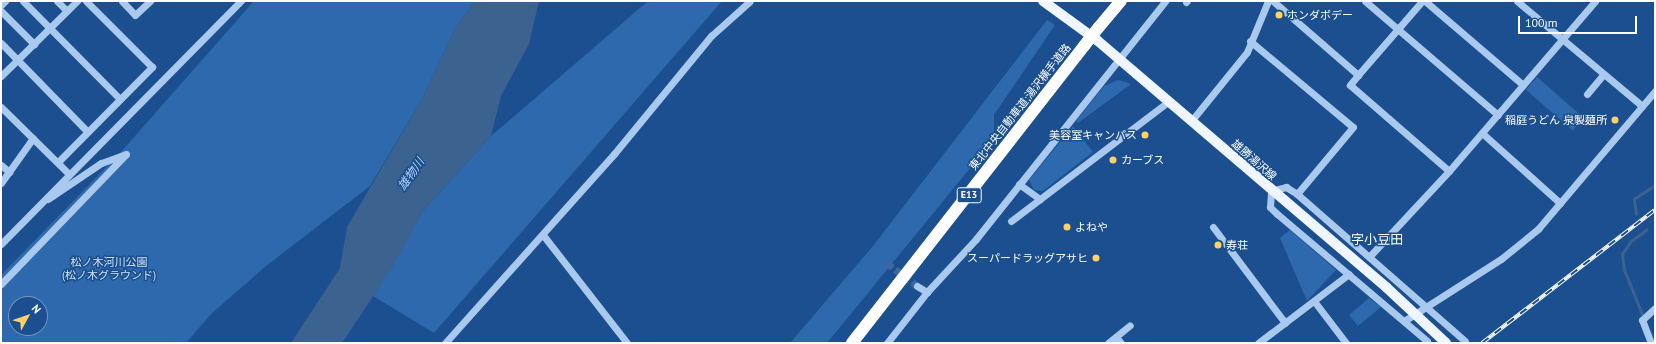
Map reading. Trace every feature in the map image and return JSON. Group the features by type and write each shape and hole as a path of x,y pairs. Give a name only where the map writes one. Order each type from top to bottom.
{"highway":[{"name":"東北中央自動車道;湯沢横手道路","path":"852,343 1120,1"}],"main road":[{"name":"雄勝湯沢線","path":"1047,2 1192,120 1271,191 1386,287 1446,343"}],"street":[{"path":"1,5 5,1"},
{"path":"23,1 120,99"},
{"path":"57,1 67,11"},
{"path":"1,75 77,1"},
{"path":"58,162 152,67 86,1"},
{"path":"122,1 135,15 150,1"},
{"path":"1,244 43,202 68,173 241,1"},
{"path":"445,343 543,235 710,36 750,1"},
{"path":"887,343 927,292 976,239 1117,58 1165,1"},
{"path":"1192,120 1246,52 1268,1"},
{"path":"1273,1 1358,75"},
{"path":"1365,1 1498,115"},
{"path":"1422,1 1350,85 1449,171"},
{"path":"1425,1 1523,86"},
{"path":"1517,1 1642,106"},
{"path":"1369,258 1498,115 1562,40 1592,2"},
{"path":"1,11 34,44"},
{"path":"1250,42 1353,127 1297,194"},
{"path":"1,43 88,132"},
{"path":"1587,94 1604,74"},
{"path":"1404,321 1501,259 1538,229 1655,91"},
{"path":"1011,221 1169,101"},
{"path":"1,107 68,173"},
{"path":"1482,133 1560,202"},
{"path":"1,183 33,138"},
{"path":"1,284 126,154 101,163 43,202"},
{"path":"1,165 9,172"},
{"path":"1019,184 1040,199"},
{"path":"1427,341 1277,214 1270,207 1271,191 1286,187 1297,194 1465,341"},
{"path":"1213,226 1285,323"},
{"path":"543,235 627,343"},
{"path":"1258,343 1349,274"},
{"path":"917,286 927,292"},
{"path":"1314,301 1346,343"},
{"path":"1651,343 1642,320 1655,308"},
{"path":"1108,343 1130,325"},
{"path":"1116,337 1121,343"}],"green space":[{"name":"松ノ木河川公園 (松ノ木グラウンド)","path":"254,1 475,1 456,27 421,101 370,186 266,266 211,314 186,343 1,343 1,275 120,153"},
{"path":"648,1 722,1 434,333 373,296 423,211 491,136"},
{"path":"1047,20 1055,25 994,115 994,139 827,343 790,343 873,246"},
{"path":"1537,77 1584,118 1573,131 1526,90"},
{"path":"1118,80 1131,84 1078,123 1076,121 1104,86"},
{"path":"1073,126 1093,152 1043,191 1034,190 1029,180"},
{"path":"1290,230 1336,270 1307,301 1280,238"},
{"path":"1369,298 1381,307 1358,326 1349,315"}],"water":[{"name":"雄物川","path":"475,1 539,1 529,44 501,96 491,136 423,211 395,263 342,343 291,343 340,268 347,227 421,101 456,27"}],"waterway":[{"path":"1636,214 1634,199 1655,185"},
{"path":"1643,317 1624,270 1622,254 1631,241 1646,230"}],"tunnel":[{"path":"887,263 917,286"}],"railway":[{"path":"1482,343 1655,210"}],"place":[{"name":"ホンダボデー","path":"1279,15"},
{"name":"稲庭うどん 泉製麺所","path":"1615,120"},
{"name":"美容室キャンパス","path":"1145,135"},
{"name":"カーブス","path":"1113,160"},
{"name":"よねや","path":"1067,227"},
{"name":"寿荘","path":"1218,245"},
{"name":"スーパードラッグアサヒ","path":"1096,258"}],"district":[{"name":"字小豆田","path":"1377,240"}]}
